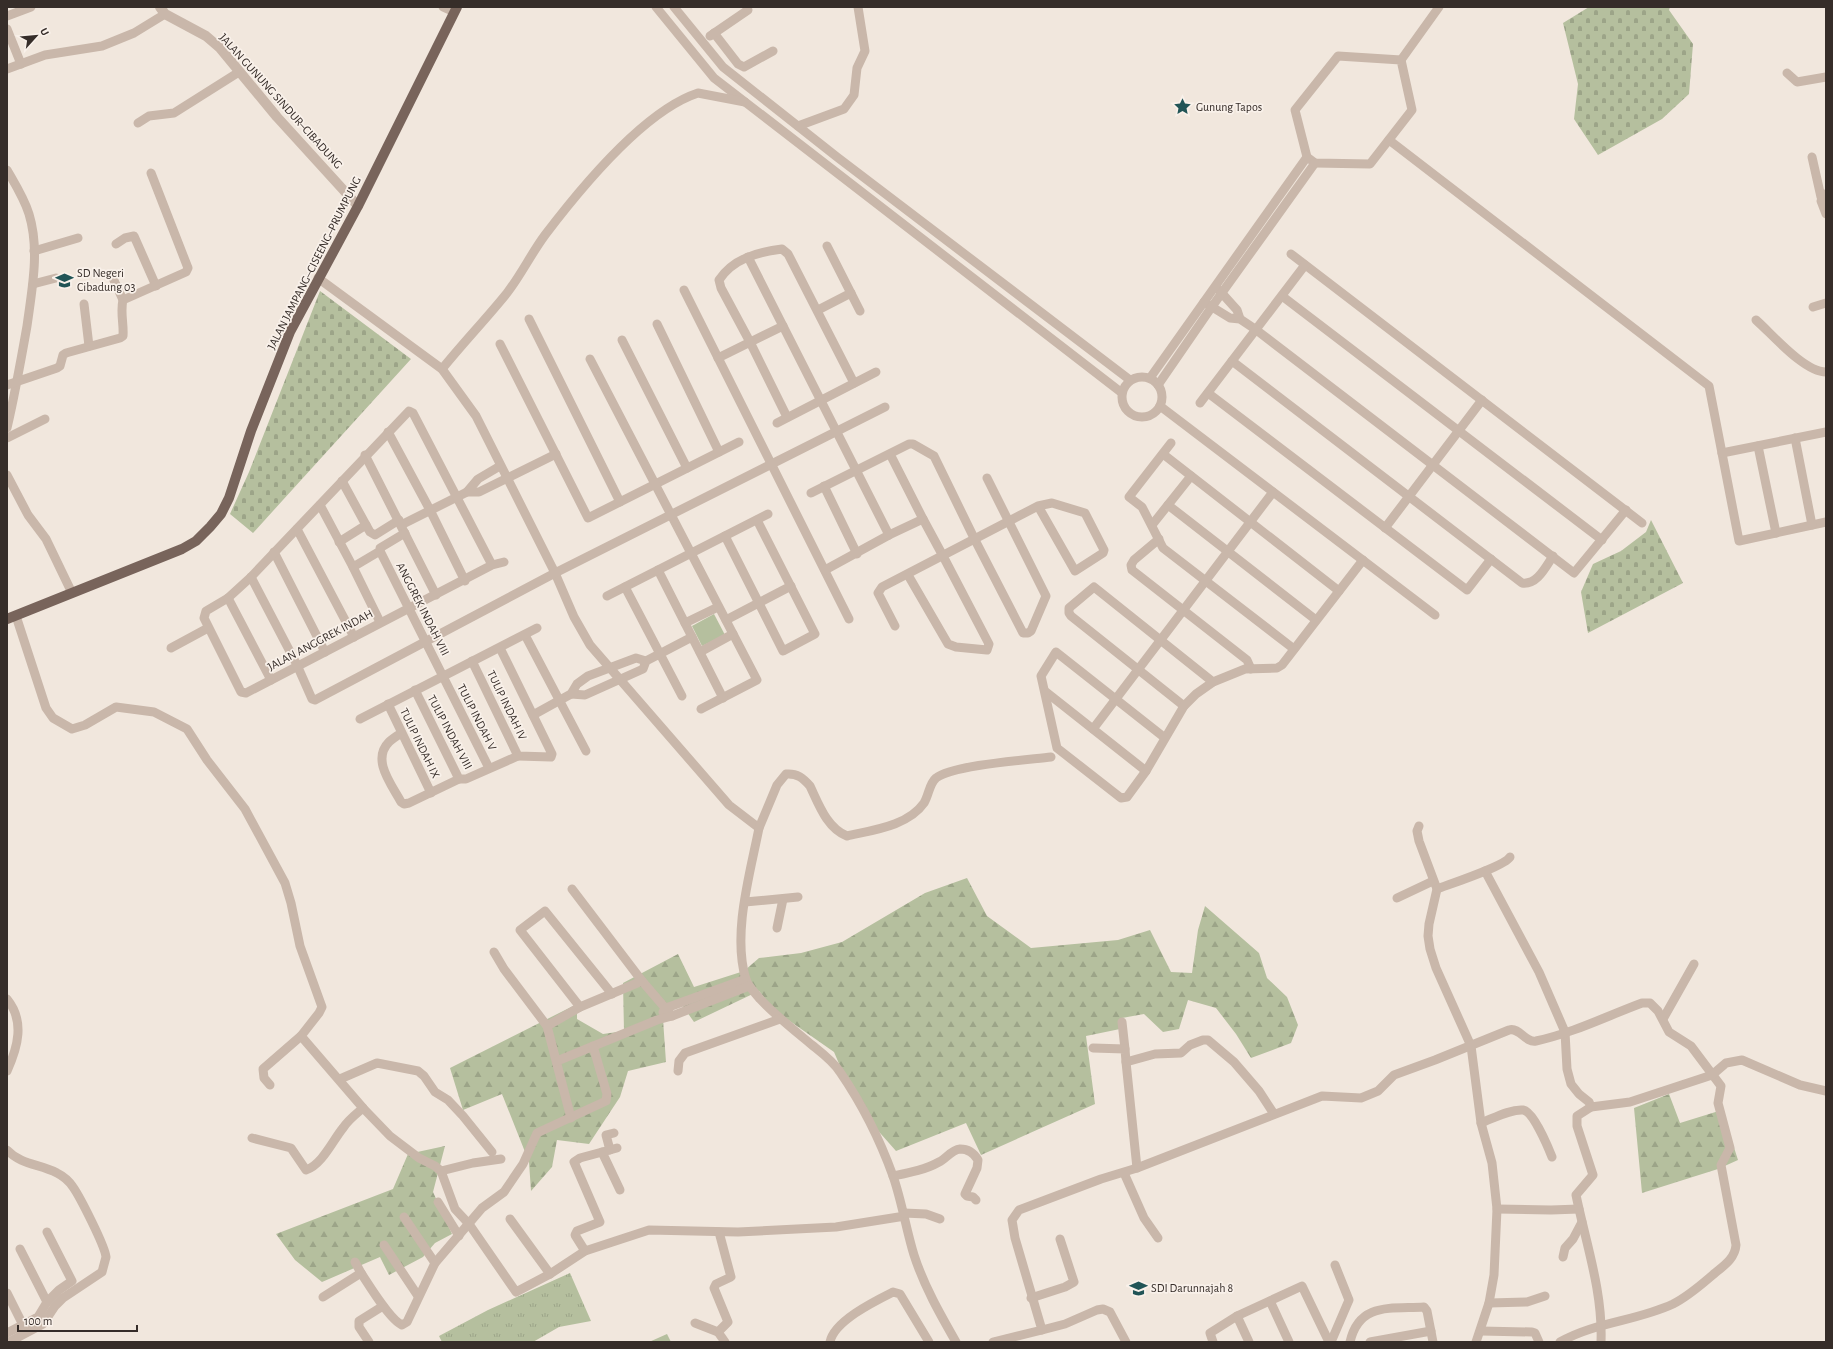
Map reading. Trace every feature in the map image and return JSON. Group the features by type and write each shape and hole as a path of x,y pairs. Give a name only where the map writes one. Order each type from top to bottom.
{"main road":[{"name":"JALAN JAMPANG–CISEENG–PRUMPUNG","path":"11,618 72,592 182,549 196,541 221,514 229,498 250,431 263,396 290,332 358,206 456,10"}],"street":[{"path":"7,16 31,7"},
{"path":"443,7 456,10"},
{"path":"656,7 714,78 1122,393"},
{"path":"674,7 723,67 1130,380"},
{"path":"798,126 844,109 854,96 857,68 865,51 858,7"},
{"path":"1401,60 1338,56 1295,110 1307,157 1315,163 1370,164 1412,110 1401,60 1439,7"},
{"path":"691,50 748,10"},
{"path":"7,69 45,55 102,46 134,32 162,11"},
{"name":"JALAN GUNUNG SINDUR–CIBADUNG","path":"162,11 206,36 220,48 239,72 358,206"},
{"path":"7,29 21,64"},
{"path":"714,34 738,64 744,67 773,51"},
{"path":"138,123 149,116 174,113 239,72"},
{"path":"1787,73 1797,82 1826,77"},
{"path":"439,366 507,292 545,235 616,151 672,104 692,95 698,93 745,102"},
{"path":"1389,140 1709,386 1739,541 1826,522"},
{"path":"831,168 837,156"},
{"path":"1158,384 1207,305 1214,287 1307,157"},
{"path":"1812,157 1824,194 1821,204 1826,214"},
{"path":"1150,378 1207,305 1223,293 1315,163"},
{"path":"7,170 29,213 34,251 33,284 18,381 7,428"},
{"path":"123,300 186,272 188,268 151,173"},
{"path":"116,244 125,238 134,236 156,286"},
{"path":"34,251 78,238"},
{"path":"827,246 860,311"},
{"path":"787,417 750,342 721,288 719,280 733,264 748,257 782,249 792,260 854,383"},
{"path":"1291,254 1642,523"},
{"path":"748,257 889,535"},
{"path":"1200,403 1305,265"},
{"path":"7,385 60,366 63,355 66,353 116,340 123,336 123,300 112,276"},
{"path":"33,284 56,278"},
{"path":"318,278 439,366 476,416 506,478 556,573 574,617 590,645 609,669 729,805 759,828"},
{"path":"1214,287 1223,293 1237,310 1240,319"},
{"path":"684,290 849,619"},
{"path":"818,310 851,293"},
{"path":"1282,296 1602,540"},
{"path":"1813,307 1826,303"},
{"path":"84,304 89,346"},
{"path":"1207,305 1230,318 1240,319 1255,329 1574,573 1626,510"},
{"path":"529,318 620,502"},
{"path":"1756,320 1771,336 1796,356 1814,369 1826,372"},
{"path":"657,324 719,452"},
{"path":"718,358 784,326"},
{"path":"622,340 687,468"},
{"path":"500,344 588,518 739,442"},
{"path":"590,359 654,485 757,680 701,709"},
{"path":"1232,361 1522,584 1529,584 1534,581 1553,556"},
{"path":"776,422 876,372"},
{"path":"1143,376 1150,378 1158,384 1162,399 1160,406 1155,413 1139,417 1131,414 1125,409 1122,401 1122,393 1130,380 1143,376"},
{"path":"1208,393 1467,590 1491,559"},
{"path":"1385,528 1482,400"},
{"path":"1160,406 1435,615"},
{"path":"251,577 297,665 312,700 315,700 556,573 885,408"},
{"path":"171,648 208,628 204,618 204,613 228,598 251,577 409,411 413,413 492,565"},
{"path":"7,438 45,419"},
{"path":"388,432 430,510 465,581"},
{"path":"1722,453 1826,432"},
{"path":"1795,438 1812,525"},
{"path":"811,493 911,443 934,456 975,540 1023,632 1030,632 1046,596 987,478"},
{"path":"1171,443 1129,497 1142,507 1163,548 1294,649"},
{"path":"1758,446 1776,533"},
{"path":"467,492 479,492 556,454"},
{"path":"890,454 989,644 987,650 956,647 948,644 908,575"},
{"path":"1163,454 1339,591"},
{"path":"365,456 436,595"},
{"path":"342,481 370,532 375,534 402,526 467,492 478,479 500,466"},
{"path":"7,474 28,515 46,539 72,592"},
{"path":"1152,525 1191,476"},
{"path":"824,486 856,554"},
{"path":"1093,729 1273,492"},
{"path":"895,626 878,593 882,587 908,575 1038,506 1052,503 1085,513 1104,550 1103,553 1075,571 1038,506"},
{"path":"320,504 339,542 354,567 380,622"},
{"path":"1168,505 1316,620"},
{"path":"607,596 768,514"},
{"path":"825,570 889,535 923,519"},
{"path":"725,536 783,651 815,634 757,520"},
{"path":"339,542 366,525"},
{"path":"354,567 380,551 380,548 402,526"},
{"path":"297,528 354,637"},
{"path":"1159,539 1134,560 1131,565 1132,570 1247,660 1251,669"},
{"name":"ANGGREK INDAH VIII","path":"380,551 444,677"},
{"path":"274,552 325,652"},
{"path":"1165,738 1056,652 1041,676 1058,748 1121,798 1127,797 1146,771 1184,706 1196,694 1213,682 1245,669 1277,668 1282,666 1363,560"},
{"name":"JALAN ANGGREK INDAH","path":"208,628 241,692 243,693 354,637 380,622 465,581 492,565 504,562"},
{"path":"658,570 723,698"},
{"path":"726,620 791,586"},
{"path":"625,587 682,696"},
{"path":"1184,706 1071,616 1069,613 1069,608 1094,587 1213,682"},
{"path":"228,598 270,680"},
{"path":"685,623 718,606"},
{"path":"11,618 46,708 53,718 72,729 85,725 116,707 154,712 187,729 200,746 207,760 245,809 285,883 292,903 300,946 322,1007 301,1036 262,1069 264,1078 270,1086"},
{"path":"360,719 537,628"},
{"path":"700,652 733,634"},
{"path":"525,635 586,751"},
{"path":"533,715 572,694 585,695 643,669 646,661 692,637"},
{"path":"500,648 553,756 550,758 520,756"},
{"path":"572,694 580,680 636,658 646,661"},
{"name":"TULIP INDAH IV","path":"472,662 520,756"},
{"name":"TULIP INDAH V","path":"444,677 490,768"},
{"name":"TULIP INDAH VIII","path":"415,690 460,779 466,779 520,756"},
{"path":"1046,692 1146,771"},
{"name":"TULIP INDAH IX","path":"388,704 431,793"},
{"path":"402,733 388,743 381,755 382,766 401,802 404,804 460,779"},
{"path":"956,1342 941,1316 920,1273 910,1242 893,1176 878,1138 839,1070 828,1058 780,1019 748,982 740,944 745,902 759,828 777,785 786,774 793,774 806,781 830,824 836,830 847,836 894,824 912,815 925,802 933,782 941,776 974,767 1050,757"},
{"path":"1419,826 1417,831 1419,841 1435,885 1428,936 1430,949 1445,988 1471,1046 1481,1123 1492,1163 1497,1209 1494,1275 1490,1303 1476,1342"},
{"path":"1397,898 1435,885 1485,871 1506,862 1510,857"},
{"path":"1485,871 1539,972 1565,1032 1567,1069 1571,1084 1579,1094 1589,1102 1591,1107"},
{"path":"572,889 642,981 672,1016"},
{"path":"745,902 798,897"},
{"path":"777,928 783,899"},
{"path":"580,1007 520,930 544,911 547,912 612,994"},
{"path":"494,952 504,970 547,1026 571,1118"},
{"path":"1663,1019 1694,964"},
{"path":"547,1026 580,1007 642,981"},
{"path":"657,1020 666,1008 748,982"},
{"path":"556,1061 657,1020 672,1016 748,982"},
{"path":"7,999 15,1011 19,1029 14,1056 7,1071"},
{"path":"1042,1330 1031,1298 1015,1238 1012,1222 1013,1216 1019,1210 1101,1179 1124,1173 1322,1096 1361,1098 1378,1090 1394,1075 1512,1029 1528,1040 1533,1041 1565,1032 1642,1003 1653,1005 1663,1019 1669,1032 1691,1046 1721,1086 1718,1103 1730,1148 1720,1164 1736,1245 1733,1257 1696,1290 1673,1304 1648,1313 1602,1325 1571,1336 1560,1342"},
{"path":"678,1071 679,1061 685,1053 780,1019"},
{"path":"1122,1022 1137,1168"},
{"path":"301,1036 340,1079 363,1108 390,1136 419,1158 435,1166 440,1171 455,1209 469,1224 516,1292 550,1274 585,1251 649,1230 719,1232 836,1227 904,1214 926,1214 940,1219"},
{"path":"1126,1062 1155,1054 1181,1053 1190,1045 1203,1040 1208,1040 1234,1062 1259,1090 1274,1114"},
{"path":"355,1262 382,1306 398,1323 402,1325 407,1322 418,1296 435,1263 482,1208 504,1192 523,1164 537,1133 606,1100 607,1094 593,1046"},
{"path":"1093,1048 1125,1049"},
{"path":"1601,1342 1602,1325 1595,1275 1576,1192 1593,1175 1576,1121 1577,1116 1591,1107 1630,1102 1712,1075 1721,1066 1742,1060 1800,1085 1826,1091"},
{"path":"340,1079 377,1063 418,1071 424,1076 435,1092 448,1100 463,1116 492,1152"},
{"path":"252,1138 291,1148 306,1170 314,1165 327,1152 343,1127 363,1108"},
{"path":"1481,1123 1511,1112 1524,1110 1528,1112 1538,1128 1552,1157"},
{"path":"614,1133 606,1134 620,1190"},
{"path":"7,1150 23,1162 56,1172 74,1187 106,1257 102,1272 63,1298 55,1306 43,1324 9,1342"},
{"path":"585,1251 575,1235 577,1231 600,1222 574,1162 580,1158 610,1150"},
{"path":"893,1176 912,1172 939,1162 956,1150 966,1150 974,1154 978,1160 977,1168 965,1194 976,1200"},
{"path":"440,1171 473,1163 501,1159"},
{"path":"1124,1173 1144,1218 1158,1238"},
{"path":"438,1202 459,1236"},
{"path":"1497,1209 1579,1209"},
{"path":"404,1217 435,1263"},
{"path":"510,1219 550,1274"},
{"path":"1563,1257 1565,1248 1573,1239 1582,1222"},
{"path":"7,1333 38,1317 47,1302 59,1290 72,1282 47,1232"},
{"path":"718,1332 728,1322 728,1320 714,1286 731,1277 719,1232"},
{"path":"1031,1298 1065,1287 1074,1282 1060,1239"},
{"path":"384,1245 418,1296"},
{"path":"20,1249 47,1302"},
{"path":"1330,1342 1349,1300 1335,1265"},
{"path":"323,1297 361,1273"},
{"path":"1213,1342 1210,1333 1237,1316 1302,1286 1330,1342"},
{"path":"830,1342 834,1332 851,1316 893,1292 900,1294 929,1342"},
{"path":"7,1293 23,1325"},
{"path":"1490,1303 1526,1302 1545,1296"},
{"path":"1270,1301 1289,1342"},
{"path":"369,1342 359,1326 359,1321 382,1306"},
{"path":"1350,1342 1355,1328 1361,1318 1367,1313 1387,1309 1424,1307 1427,1311 1433,1342"},
{"path":"994,1342 1065,1324 1096,1310 1103,1309 1110,1312 1126,1342"},
{"path":"1237,1316 1249,1342"},
{"path":"695,1323 718,1332 725,1342"},
{"path":"1370,1342 1431,1331"},
{"path":"1481,1331 1532,1332 1535,1333 1539,1342"}],"green space":[{"path":"1589,7 1670,7 1669,10 1693,44 1689,94 1662,119 1598,155 1574,119 1578,84 1563,23"},
{"path":"320,291 411,359 253,533 230,514 249,472"},
{"path":"1651,520 1683,583 1588,633 1581,592 1593,564 1621,551 1646,532"},
{"path":"714,614 725,635 702,646 692,626"},
{"path":"967,878 987,916 1031,948 1118,940 1150,930 1171,972 1192,973 1198,930 1205,906 1259,953 1267,978 1287,997 1298,1025 1291,1043 1251,1058 1236,1034 1216,1008 1188,1000 1179,1029 1163,1032 1144,1014 1122,1018 1120,1029 1086,1036 1095,1104 981,1155 966,1123 896,1151 858,1108 834,1052 774,1010 759,991 694,1022 680,1002 662,1005 666,1062 628,1071 620,1097 589,1144 557,1140 552,1167 531,1191 529,1162 502,1094 463,1110 450,1068 577,1004 577,1019 603,1034 624,1031 623,983 678,954 694,987 744,971 759,958 801,953 842,942 925,893"},
{"path":"1669,1094 1680,1123 1722,1110 1738,1160 1718,1169 1642,1193 1634,1108"},
{"path":"445,1146 433,1192 452,1234 435,1243 423,1257 389,1275 380,1257 322,1282 295,1260 276,1234 393,1189 408,1154"},
{"path":"570,1273 591,1321 559,1327 533,1342 442,1342 439,1336 488,1310"},
{"path":"667,1334 671,1342 649,1342"}],"place":[{"name":"Gunung Tapos","path":"1183,107"},
{"name":"SD Negeri Cibadung 03","path":"64,280"},
{"name":"SDI Darunnajah 8","path":"1138,1288"}]}
